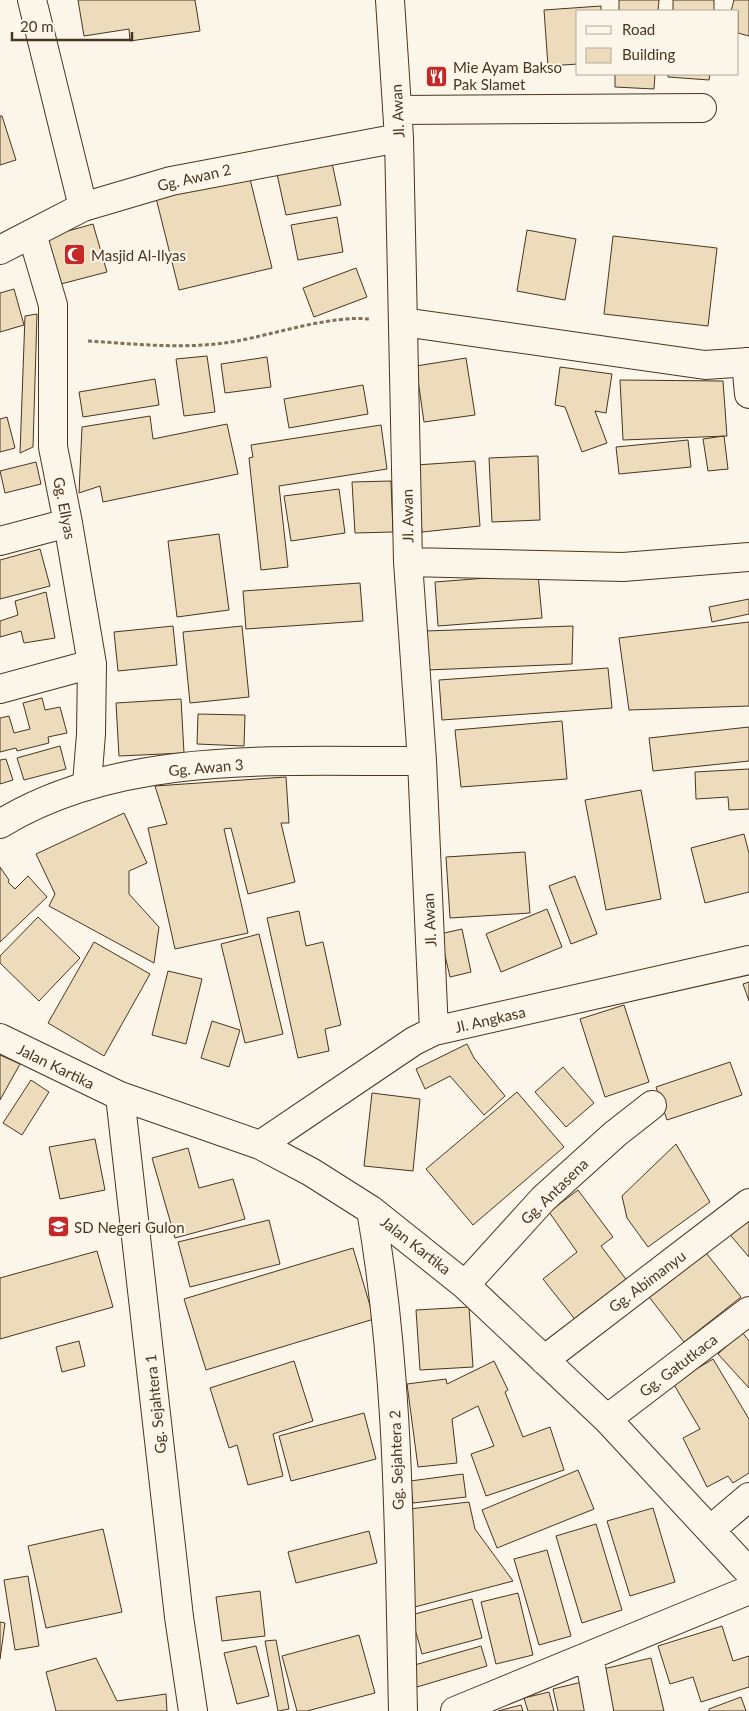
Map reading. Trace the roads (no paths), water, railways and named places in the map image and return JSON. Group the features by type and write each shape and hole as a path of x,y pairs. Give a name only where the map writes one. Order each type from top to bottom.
{"street":[{"path":"32,0 83,207"},
{"name":"Jl. Awan","path":"390,0 399,138 408,562 422,761 434,1031"},
{"path":"397,110 702,108"},
{"name":"Gg. Awan 2","path":"0,250 83,207 170,181 399,138"},
{"name":"Gg. Ellyas","path":"32,234 54,305 53,447 92,664 91,734 87,784"},
{"path":"403,322 704,366 748,362 749,394"},
{"path":"0,541 68,523"},
{"path":"408,562 623,567 749,557"},
{"path":"0,689 92,664"},
{"name":"Gg. Awan 3","path":"0,824 50,798 87,784 140,774 202,766 261,763 422,761"},
{"name":"Jl. Angkasa","path":"260,1145 407,1046 434,1031 749,960"},
{"name":"Jalan Kartika","path":"0,1038 120,1096 260,1145 311,1172 371,1210 465,1285 607,1419 749,1572"},
{"name":"Gg. Sejahtera 1","path":"120,1096 179,1617 193,1711"},
{"name":"Gg. Antasena","path":"465,1285 543,1199 615,1134 652,1104"},
{"name":"Gg. Abimanyu","path":"544,1360 749,1203"},
{"name":"Gg. Sejahtera 2","path":"371,1210 384,1280 390,1344 396,1438 403,1711"},
{"name":"Gg. Gatutkaca","path":"607,1419 749,1311"},
{"path":"710,1530 749,1497"},
{"path":"455,1711 749,1590"},
{"path":"589,1656 599,1711"}],"place":[{"name":"Mie Ayam Bakso Pak Slamet","path":"437,76"},
{"name":"Masjid Al-Ilyas","path":"75,255"},
{"name":"SD Negeri Gulon","path":"58,1227"}]}
